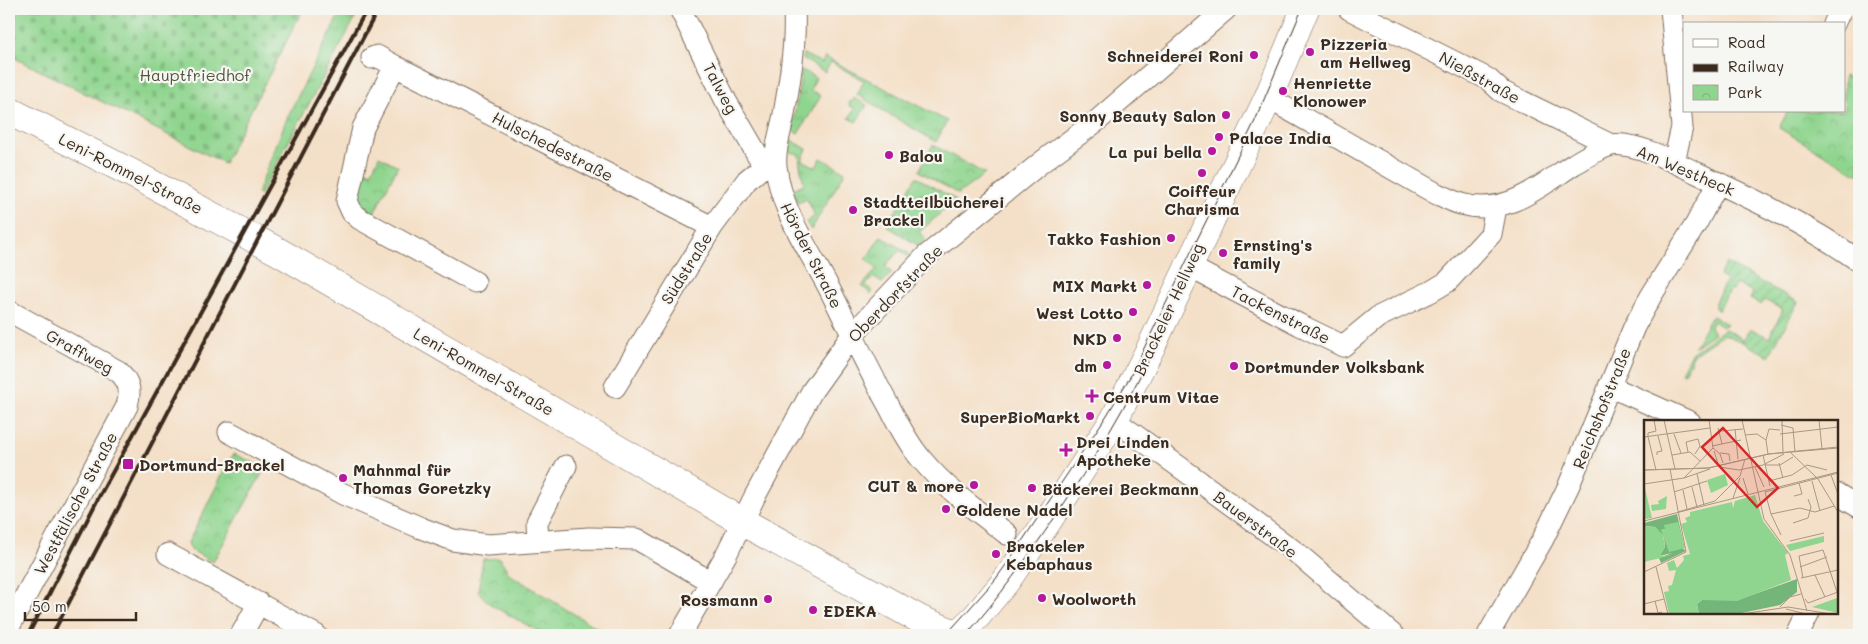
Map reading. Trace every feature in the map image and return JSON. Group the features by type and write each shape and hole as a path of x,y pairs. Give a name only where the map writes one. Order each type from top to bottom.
{"main road":[{"name":"Brackeler Hellweg","path":"957,635 976,617 1006,581 1046,525 1114,420 1151,347 1268,98 1305,9"},
{"name":"Leni-Rommel-Straße","path":"9,111 280,252 743,522 921,620 957,635"}],"street":[{"name":"Talweg","path":"680,9 726,101 770,166"},
{"name":"Hörder Straße","path":"794,9 792,59 770,166 782,197 900,427 920,459 947,487 1007,534"},
{"name":"Oberdorfstraße","path":"680,635 711,582 812,391 852,335 926,256 1043,161 1098,120 1226,9"},
{"name":"Nießstraße","path":"1349,9 1488,79 1501,91 1611,145"},
{"path":"1671,9 1682,127 1674,162"},
{"path":"1835,22 1841,9"},
{"name":"Hulschedestraße","path":"372,58 377,56 712,227"},
{"path":"395,66 363,128 347,201 352,212 360,218 475,282"},
{"path":"1268,98 1437,194 1461,204 1479,207 1496,207 1524,198 1586,157 1611,145"},
{"name":"Am Westheck","path":"1611,145 1630,146 1674,162 1800,223 1859,261"},
{"name":"Südstraße","path":"614,387 712,227 747,180 770,166"},
{"name":"Reichshofstraße","path":"1488,635 1543,538 1569,485 1609,386 1639,319 1651,296 1692,232 1718,183"},
{"name":"Tackenstraße","path":"1188,266 1343,346 1378,317 1432,291 1446,282 1491,234 1496,207"},
{"name":"Graffweg","path":"9,311 125,377 129,385 130,395 127,406"},
{"path":"1609,386 1686,420"},
{"name":"Westfälische Straße","path":"9,627 127,406"},
{"name":"Bauerstraße","path":"1114,420 1188,472 1298,554 1393,635"},
{"path":"229,432 343,494 453,540 488,545 589,538 637,539 711,582"},
{"path":"538,541 537,522 566,466"},
{"path":"1838,495 1859,508"},
{"path":"168,554 316,635"},
{"path":"241,635 259,603"},
{"path":"1798,635 1808,614"}],"green space":[{"name":"Hauptfriedhof","path":"9,9 303,9 224,163 9,55"},
{"path":"342,9 360,9 260,195 257,194 287,118"},
{"path":"803,54 822,63 825,57 947,121 936,142 857,95 864,81 831,62 825,72 803,59"},
{"path":"802,70 816,78 810,90 821,96 798,134 792,130"},
{"path":"1846,77 1859,83 1859,175 1779,128 1787,112 1846,112"},
{"path":"854,98 867,105 856,122 849,118 855,109 849,105 850,101 852,102"},
{"path":"791,140 807,149 802,160 816,167 821,158 845,172 811,230 806,222 815,216 807,199 798,203 793,189 804,184 799,154 790,152"},
{"path":"933,145 985,174 958,194 919,171"},
{"path":"379,156 398,166 372,217 356,210 361,168 371,173"},
{"path":"916,177 956,200 919,232 926,239 919,246 887,226"},
{"path":"881,236 910,254 907,257 900,250 885,266 892,273 882,283 874,277 866,285 873,292 871,294 862,286 877,269 866,259"},
{"path":"1726,263 1798,302 1769,356 1742,342 1750,328 1769,338 1783,310 1765,300 1761,305 1750,299 1753,293 1736,284 1733,290 1730,289 1718,311 1715,308 1715,302 1726,280 1719,276"},
{"path":"1712,316 1727,324 1723,327 1713,321 1710,327 1714,333 1694,347"},
{"path":"1725,329 1743,339 1742,342 1724,334 1693,355 1685,373 1681,372 1691,353"},
{"path":"234,454 265,468 213,562 191,550 188,543"},
{"path":"500,558 509,574 608,635 545,635 491,605 478,592 483,559"}],"tram line":[{"path":"946,635 995,580 1008,562 1107,415 1130,377 1255,121 1302,9"},
{"path":"966,635 1012,577 1083,475 1110,431 1157,341"}],"railway":[{"path":"28,635 100,495 367,9"},
{"path":"52,635 378,9"}],"place":[{"name":"Pizzeria am Hellweg","path":"1310,52"},
{"name":"Schneiderei Roni","path":"1254,55"},
{"name":"Henriette Klonower","path":"1283,91"},
{"name":"Sonny Beauty Salon","path":"1226,115"},
{"name":"Palace India","path":"1219,137"},
{"name":"La pui bella","path":"1212,151"},
{"name":"Balou","path":"889,155"},
{"name":"Coiffeur Charisma","path":"1202,173"},
{"name":"Stadtteilbücherei Brackel","path":"853,210"},
{"name":"Takko Fashion","path":"1171,238"},
{"name":"Ernsting's family","path":"1223,253"},
{"name":"MIX Markt","path":"1147,285"},
{"name":"West Lotto","path":"1133,312"},
{"name":"NKD","path":"1117,338"},
{"name":"dm","path":"1107,365"},
{"name":"Dortmunder Volksbank","path":"1234,366"},
{"name":"Centrum Vitae","path":"1092,396"},
{"name":"SuperBioMarkt","path":"1090,416"},
{"name":"Drei Linden Apotheke","path":"1066,450"},
{"name":"Dortmund-Brackel","path":"128,464"},
{"name":"Mahnmal für Thomas Goretzky","path":"343,478"},
{"name":"CUT & more","path":"974,485"},
{"name":"Bäckerei Beckmann","path":"1032,488"},
{"name":"Goldene Nadel","path":"946,509"},
{"name":"Brackeler Kebaphaus","path":"996,554"},
{"name":"Woolworth","path":"1042,598"},
{"name":"Rossmann","path":"768,599"},
{"name":"EDEKA","path":"813,610"}]}
